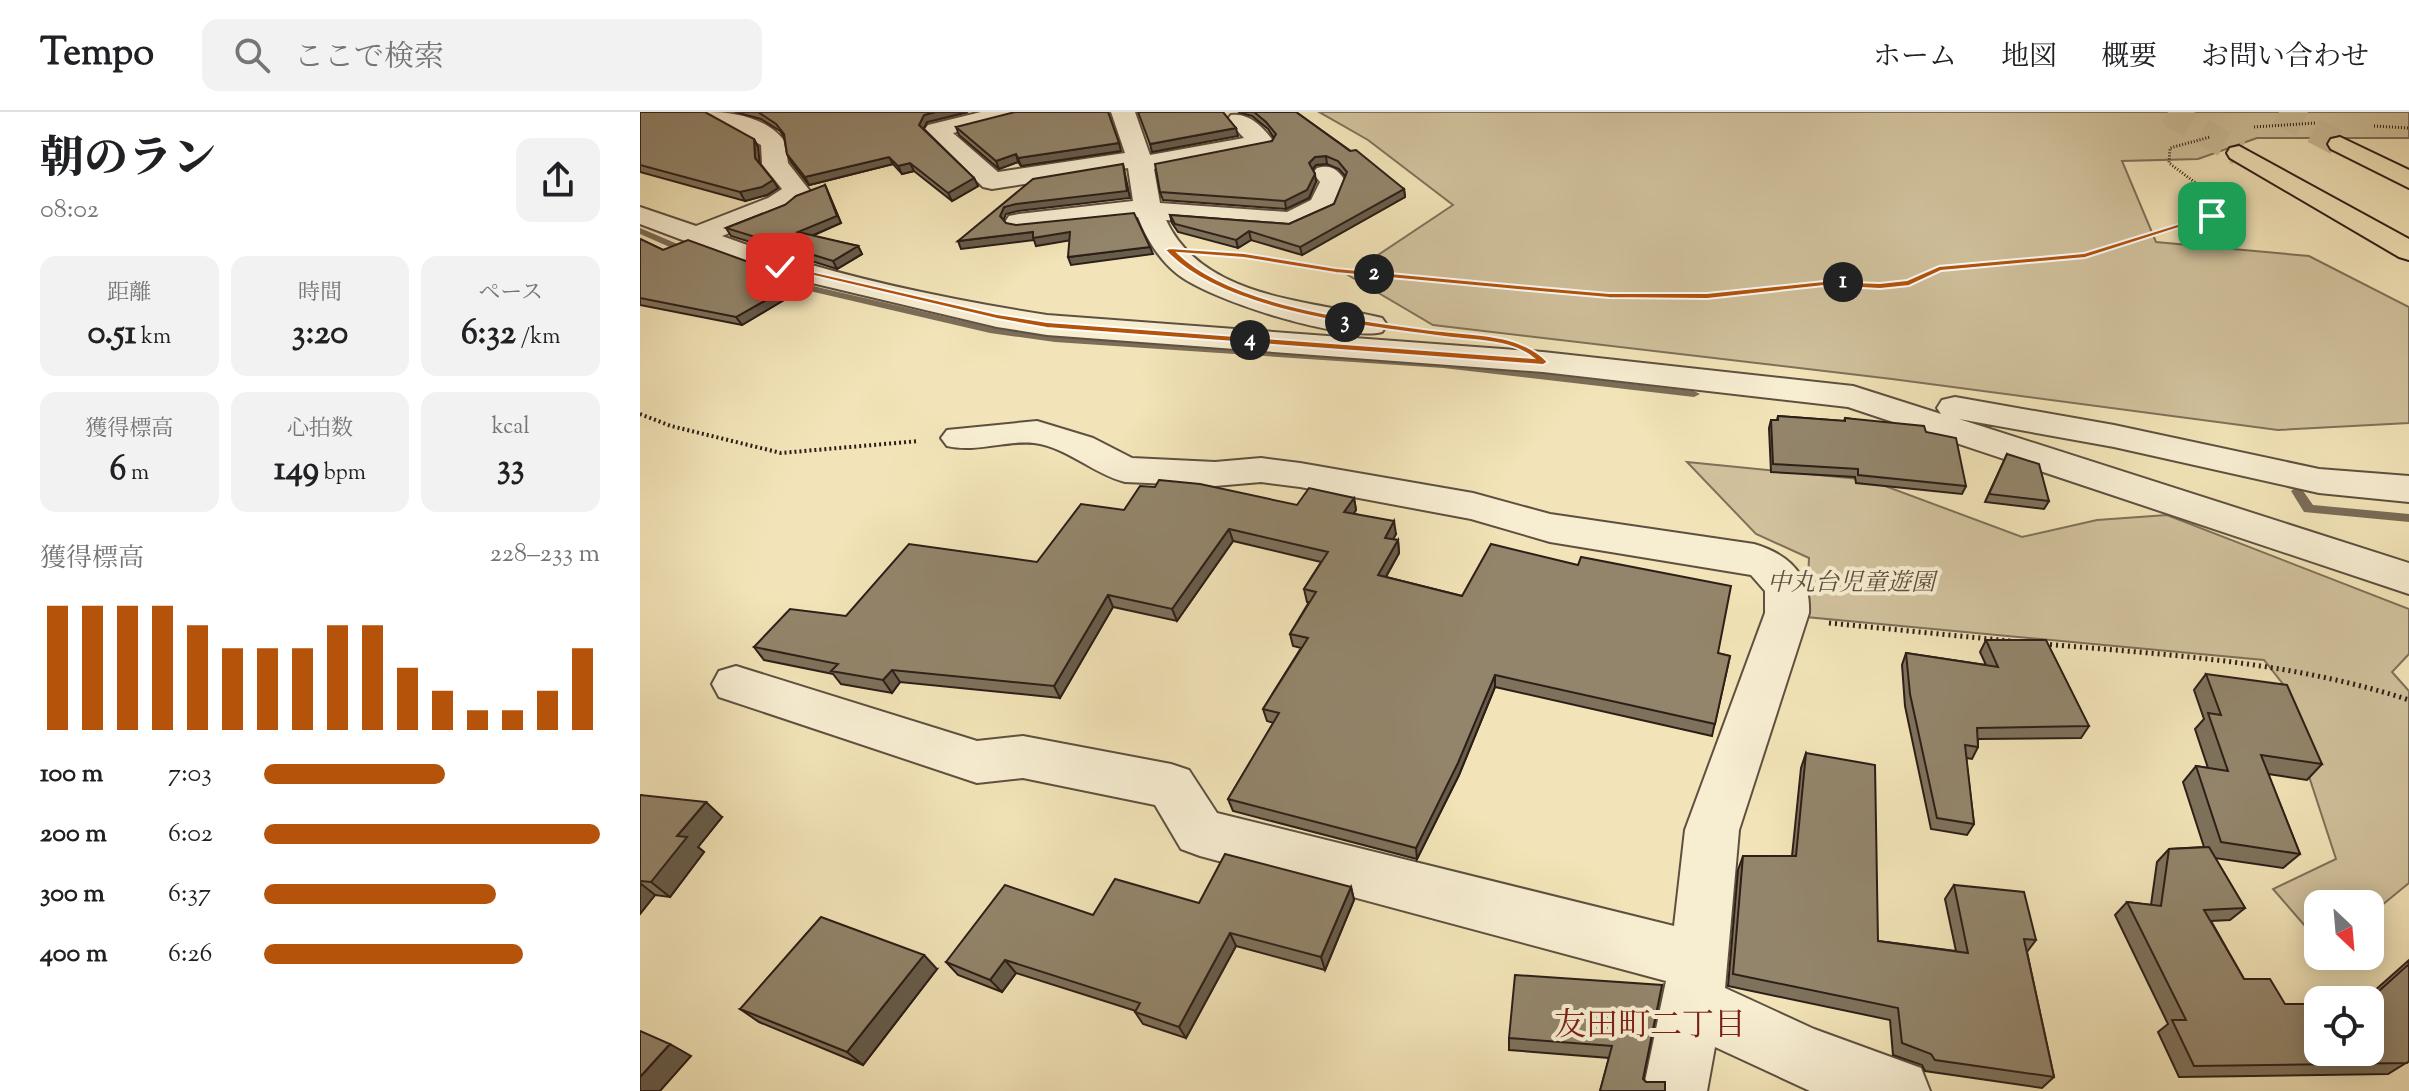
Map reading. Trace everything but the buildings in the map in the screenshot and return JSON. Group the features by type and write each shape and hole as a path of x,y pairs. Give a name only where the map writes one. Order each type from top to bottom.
{"highway":[{"path":"2333,134 2409,180"},
{"path":"2240,141 2409,251"}],"street":[{"path":"696,236 778,204 797,191 775,164 773,142 719,112"},
{"path":"1009,112 936,130 992,181 1262,142 1239,120"},
{"path":"1123,112 1139,162 1157,198 1169,250 1189,269 1209,281 1338,321 1506,342 1532,352 1543,362"},
{"path":"1019,222 1135,209 1157,198 1241,216 1291,221 1322,205 1333,182 1326,173"},
{"path":"640,215 780,267 1034,323 1543,362 1995,414 2319,481 2409,489"},
{"path":"1853,397 2409,579"},
{"path":"960,438 1037,432 1080,446 1125,470 1215,474 1261,470 1300,475 1473,506 1550,528 1766,562 1779,574 1788,593 1788,619 1712,830 1696,982 1675,1091"},
{"path":"736,684 977,762 1023,757 1171,786 1200,832 1696,982 1728,1019 1804,1057 1898,1091"}],"path":[{"path":"2369,125 2409,128"},
{"path":"2240,141 2333,134"},
{"path":"1169,250 1244,256 1351,272 1609,295 1720,296 1843,282 1880,286 1909,283 1939,269 2085,256 2212,216 2213,196 2169,163 2170,148 2213,136"},
{"path":"641,415 671,426 781,453 960,438"},
{"path":"1788,619 2021,642"},
{"path":"2037,643 2285,668 2350,681 2409,700"}],"green space":[{"path":"1319,112 2409,112 2409,138 2257,138 2198,159 2122,161 2156,242 2309,256 2409,307 2409,423 2278,430 1892,379 1433,325 1348,275 1453,205 1368,140"},
{"name":"中丸台児童遊園","path":"1687,462 1869,480 2022,537 2097,520 2167,515 2409,609 2409,654 2392,672 2409,691 2409,883 2384,904 2384,890 2304,890 2304,925 2273,889 2336,859 2302,755 2286,688 2264,660 1806,617 1809,558 1756,534"}],"waterway":[{"path":"640,231 691,253"},
{"path":"787,283 990,330 1055,339 1443,365 1694,394"},
{"path":"2297,491 2309,509 2409,518"}],"tunnel":[{"path":"2168,112 2239,153"},
{"path":"2279,112 2340,144"}],"district":[{"name":"友田町二丁目","path":"1650,1024"}],"route":[{"path":"780,267 997,317 1047,325 1543,362 1532,352 1506,342 1338,321 1241,293 1209,281 1189,269 1169,250 1540,290 1609,295 1707,296 1824,283 1880,286 1909,283 1939,269 2085,256 2212,216"}]}
